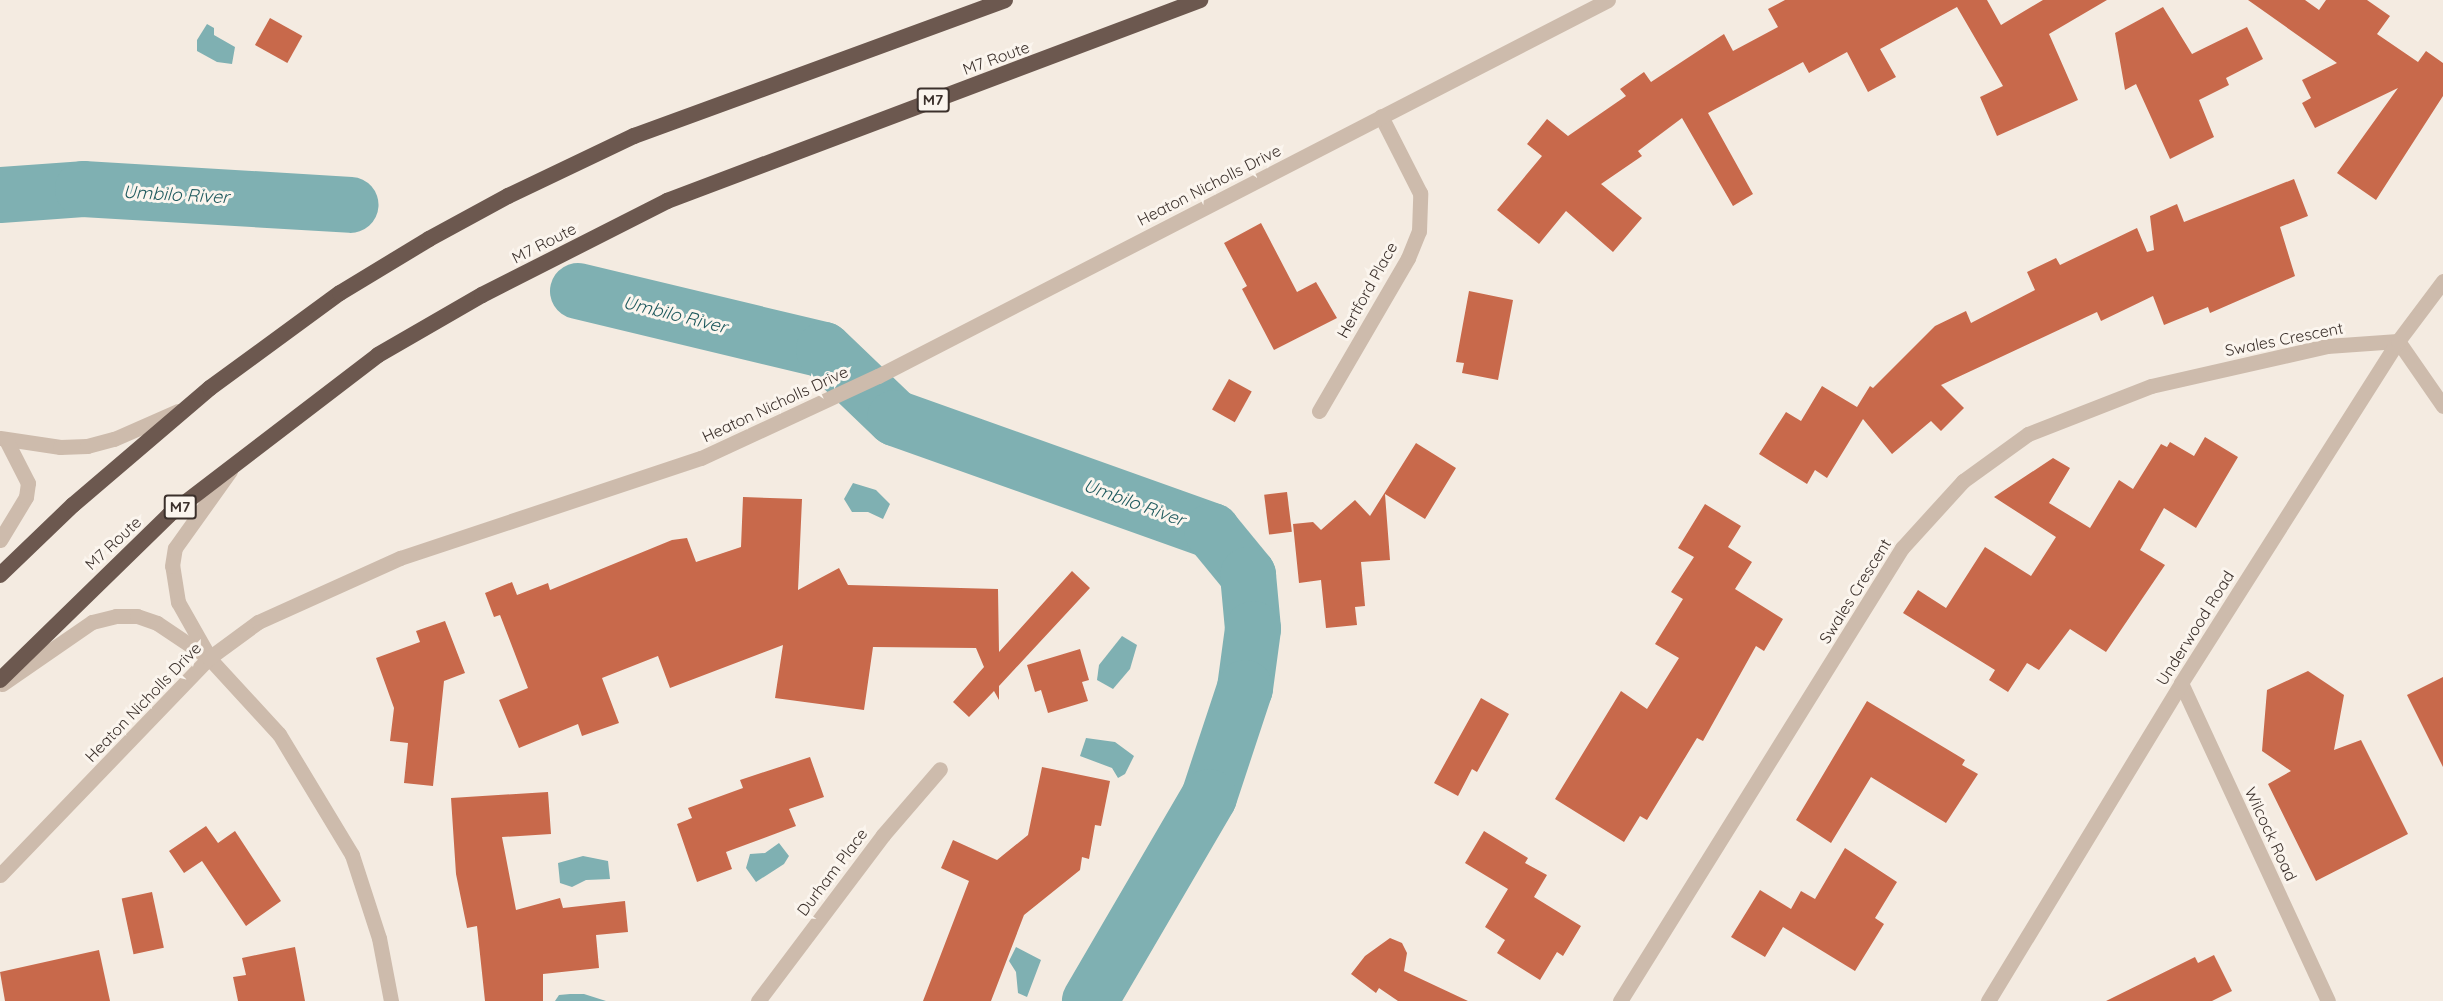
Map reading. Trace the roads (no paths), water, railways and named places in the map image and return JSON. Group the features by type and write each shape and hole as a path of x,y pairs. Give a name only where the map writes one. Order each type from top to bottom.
{"highway":[{"path":"0,575 183,409 340,293 429,239 508,196 634,136 1005,0"},
{"name":"M7 Route","path":"0,680 161,523 236,463 378,355 482,295 667,201 1200,0"}],"street":[{"name":"Heaton Nicholls Drive","path":"0,875 209,658 258,622 400,558 701,458 878,376 1608,0"},
{"name":"Hertford Place","path":"1318,411 1408,258 1419,231 1420,193 1381,116"},
{"name":"Underwood Road","path":"1988,1001 2181,683 2398,341 2443,282"},
{"path":"2398,341 2443,406"},
{"name":"Swales Crescent","path":"1620,1001 1902,548 1963,481 2028,434 2151,386 2327,346 2398,341"},
{"path":"3,439 87,446 114,439 183,409"},
{"path":"0,540 26,497 28,483 3,439"},
{"path":"236,463 175,548 172,566 178,603 209,658 279,734 352,855 379,938 391,1001"},
{"path":"0,686 92,622 116,616 137,616 157,623 209,658"},
{"name":"Wilcock Road","path":"2181,683 2328,1001"},
{"name":"Durham Place","path":"758,1001 883,835 940,769"}],"water":[{"path":"207,24 214,28 214,35 235,47 232,64 217,62 197,51 197,40"},
{"path":"853,483 876,490 890,504 883,519 868,512 852,512 844,499"},
{"path":"1122,636 1137,645 1130,669 1113,689 1097,680 1099,665"},
{"path":"1086,738 1115,742 1134,756 1125,774 1118,778 1112,768 1080,756"},
{"path":"779,843 789,856 784,864 756,882 746,868 750,854 765,853"},
{"path":"583,856 608,861 610,879 586,880 572,887 560,883 558,863"},
{"path":"1016,947 1041,960 1027,997 1018,993 1016,972 1009,961"},
{"path":"584,994 606,1001 555,1001 559,995"}],"waterway":[{"name":"Umbilo River","path":"0,195 83,189 351,205"},
{"name":"Umbilo River","path":"578,291 824,350 895,418 1212,531 1248,575 1253,629 1245,688 1209,797 1090,1001"}]}
